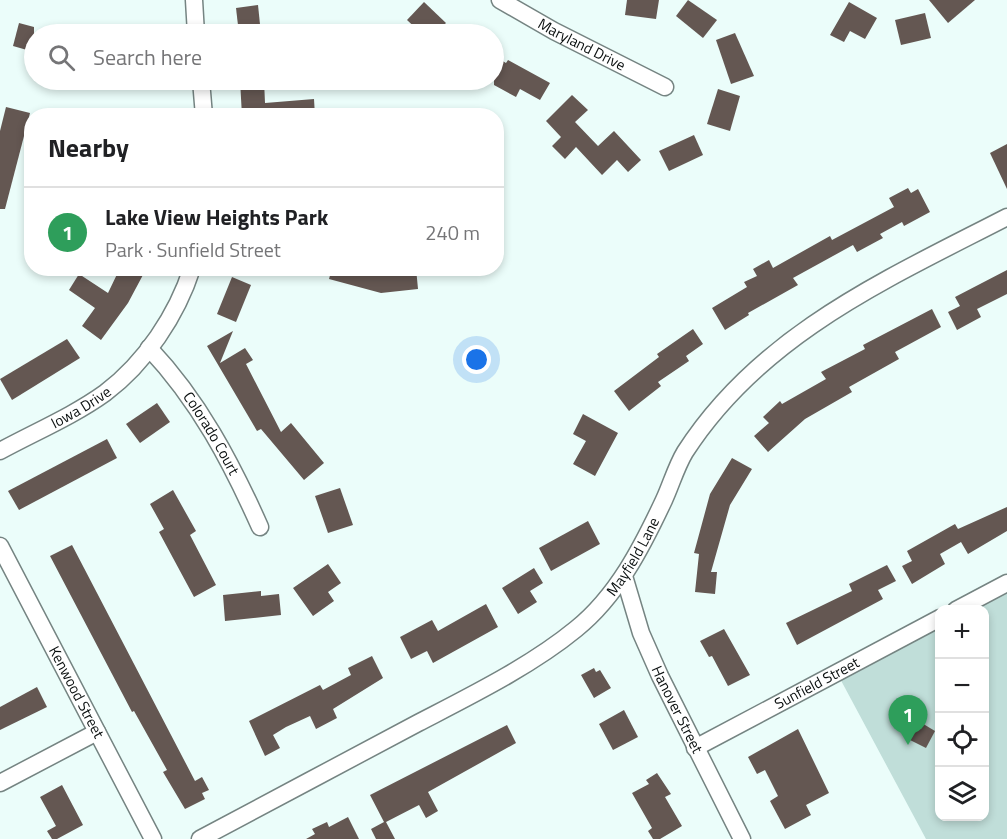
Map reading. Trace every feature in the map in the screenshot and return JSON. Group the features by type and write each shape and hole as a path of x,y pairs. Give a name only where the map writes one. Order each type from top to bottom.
{"street":[{"path":"194,0 195,24"},
{"name":"Maryland Drive","path":"500,0 554,31 665,87"},
{"path":"202,90 203,108"},
{"name":"Mayfield Lane","path":"200,839 499,679 576,630 624,576 634,561 684,454 719,404 753,370 797,333 836,307 1007,217"},
{"name":"Iowa Drive","path":"0,452 55,423 106,392 149,348 185,290 189,276"},
{"name":"Colorado Court","path":"149,348 197,405 230,463 260,527"},
{"name":"Kenwood Street","path":"0,546 153,839"},
{"name":"Hanover Street","path":"624,576 641,633 695,748 742,839"},
{"path":"964,605 1007,583"},
{"name":"Sunfield Street","path":"695,748 935,620"},
{"path":"0,783 97,732"}],"green space":[{"path":"1007,583 1007,839 926,839 837,673 935,620 935,821 989,821 989,605 964,605"}],"building":[{"path":"627,0 659,0 656,19 625,15"},
{"path":"688,0 717,20 703,38 676,16"},
{"path":"929,0 975,0 948,23"},
{"path":"424,2 446,23 411,24 407,20"},
{"path":"849,2 877,18 865,39 850,31 844,42 830,35"},
{"path":"258,5 260,24 238,24 236,8"},
{"path":"925,13 931,38 901,45 895,20"},
{"path":"19,23 24,24 24,49 13,46"},
{"path":"735,33 754,76 731,84 716,40"},
{"path":"508,60 550,83 540,100 520,89 516,97 503,90 504,62 506,63"},
{"path":"718,89 740,96 730,131 707,124"},
{"path":"241,90 264,90 265,103 314,99 315,108 242,108"},
{"path":"572,95 588,110 575,122 598,146 614,131 641,160 628,172 617,160 602,175 576,147 565,159 552,146 561,137 546,121"},
{"path":"6,107 24,112 24,136 5,209 0,209 0,131"},
{"path":"694,135 703,155 669,171 659,151"},
{"path":"1007,144 1007,189 990,153"},
{"path":"908,188 911,193 918,189 930,212 904,226 902,222 880,234 883,238 857,252 853,245 793,278 798,285 748,313 749,315 725,330 712,308 747,287 744,282 757,276 753,269 769,260 773,268 830,236 832,240 894,207 889,198"},
{"path":"1007,270 1007,294 977,309 981,317 957,330 948,312 960,306 955,297"},
{"path":"78,276 82,276 108,293 116,276 142,276 128,303 101,340 82,326 95,308 69,290"},
{"path":"330,276 417,276 418,289 381,293 329,279"},
{"path":"232,277 251,285 236,322 217,314"},
{"path":"932,309 941,327 895,352 899,359 849,387 852,392 805,419 768,452 754,436 769,423 763,417 780,401 782,404 826,379 821,372 865,349 863,345"},
{"path":"693,329 703,344 686,356 689,361 658,382 661,386 629,411 614,391 659,357 657,354"},
{"path":"233,331 220,363 245,348 253,360 246,364 281,432 291,423 324,463 304,480 261,429 257,431 207,346"},
{"path":"67,339 80,358 12,400 0,379"},
{"path":"157,403 170,422 140,443 126,424"},
{"path":"583,414 618,433 595,476 573,464 586,441 573,434"},
{"path":"107,439 117,458 19,510 8,491"},
{"path":"732,458 752,469 730,505 711,572 717,572 715,594 695,592 699,554 694,553 710,494"},
{"path":"340,488 353,525 328,533 315,496"},
{"path":"173,490 196,531 190,535 216,585 194,597 159,532 164,529 150,504"},
{"path":"1007,507 1007,531 968,554 961,542 940,554 945,564 912,584 902,566 912,561 907,551 955,524 958,529"},
{"path":"588,521 600,544 551,571 539,548"},
{"path":"72,545 195,781 202,777 209,790 202,793 205,799 185,809 163,772 167,770 134,711 132,712 50,556"},
{"path":"328,564 341,583 328,592 334,601 313,616 293,588"},
{"path":"887,565 896,581 878,590 883,599 797,645 786,623 852,591 849,584"},
{"path":"534,568 543,583 530,591 537,602 518,614 502,588"},
{"path":"261,591 261,596 279,594 281,615 225,621 223,595"},
{"path":"486,604 498,627 433,663 427,651 411,659 400,637 432,620 438,631"},
{"path":"724,629 750,675 728,686 712,656 709,657 700,641"},
{"path":"372,656 383,678 333,709 337,718 316,729 310,716 273,735 280,748 265,756 249,721 320,685 323,690 351,675 348,668"},
{"path":"594,668 596,672 600,670 611,688 594,698 581,675"},
{"path":"37,687 47,707 0,730 0,707"},
{"path":"624,710 638,737 613,750 599,724"},
{"path":"920,722 935,731 926,748 910,740"},
{"path":"507,725 516,743 428,792 438,811 426,818 419,805 386,822 395,839 376,839 371,829 384,822 370,795"},
{"path":"798,729 829,793 806,805 811,815 785,829 770,801 778,796 765,770 757,774 748,757"},
{"path":"657,773 671,794 665,797 682,826 660,839 653,839 648,831 652,828 632,793 649,784 646,780"},
{"path":"62,785 83,825 57,839 52,839 47,831 56,826 40,797"},
{"path":"348,817 359,839 306,839 315,834 312,829 327,822 329,827"}],"place":[{"name":"Lake View Heights Park","path":"908,745"}]}
